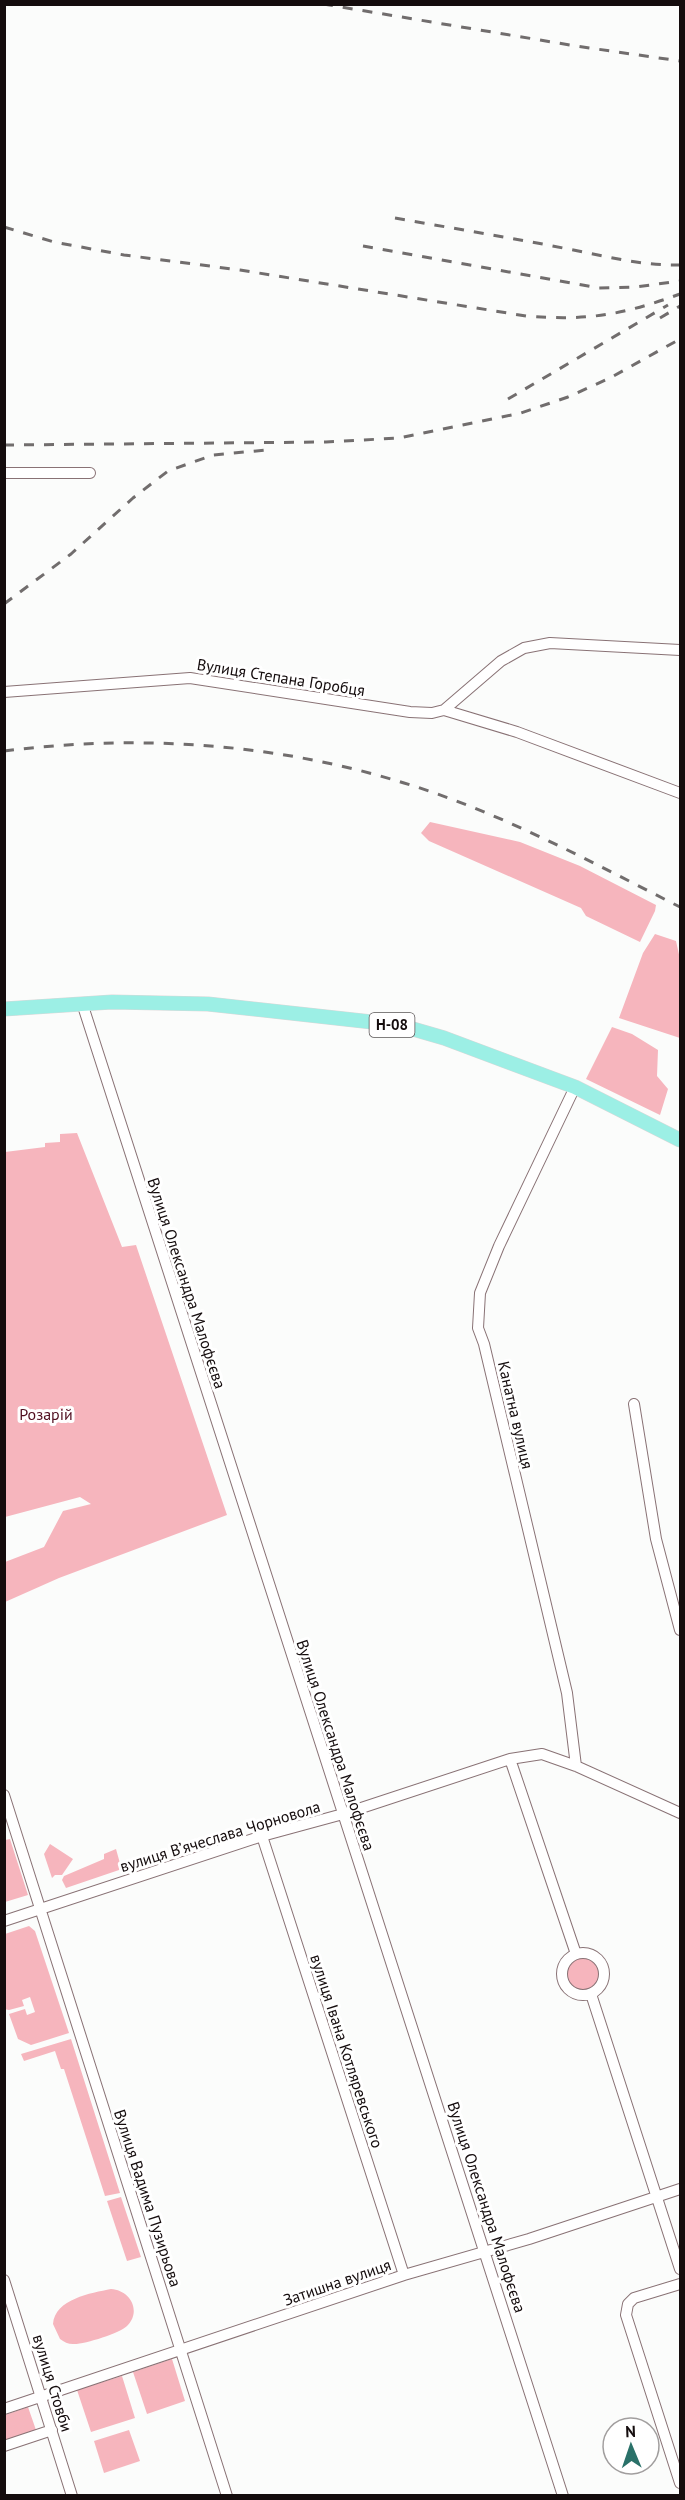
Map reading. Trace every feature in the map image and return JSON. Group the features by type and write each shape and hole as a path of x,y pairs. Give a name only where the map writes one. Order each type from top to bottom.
{"main road":[{"name":"Н-08","path":"4,1009 112,1002 208,1004 381,1023 413,1029 444,1038 575,1087 681,1140"}],"street":[{"path":"4,473 90,473"},
{"path":"444,710 501,661 524,648 550,643 681,650"},
{"name":"Вулиця Степана Горобця","path":"4,692 190,678 410,712 432,713 444,710"},
{"path":"444,710 517,732 681,793"},
{"name":"Вулиця Олександра Малофєєва","path":"82,1004 563,2496"},
{"name":"Канатна вулиця","path":"575,1087 499,1246 480,1293 478,1328 484,1344 567,1693 576,1766"},
{"path":"634,1404 656,1539 681,1630"},
{"name":"вулиця Вʼячеслава Чорновола","path":"4,1921 262,1836 343,1814 510,1759 542,1754 576,1766 681,1813"},
{"path":"510,1759 576,1954"},
{"name":"Вулиця Вадима Пузирьова","path":"4,1795 227,2496"},
{"name":"вулиця Івана Котляревського","path":"262,1836 404,2275"},
{"path":"584,1953 597,1958 604,1971 602,1985 591,1994 584,1996 571,1992 563,1982 562,1968 570,1957 576,1954 584,1953"},
{"path":"591,1994 681,2269"},
{"name":"Затишна вулиця","path":"4,2409 404,2275 529,2239 681,2189"},
{"name":"вулиця Стовби","path":"4,2280 72,2496"},
{"path":"681,2284 634,2298 628,2304 626,2315 681,2483"},
{"path":"4,2446 52,2430"}],"green space":[{"path":"430,822 520,842 580,866 656,905 655,911 640,942 586,916 581,908 429,841 421,833"},
{"path":"655,934 676,941 680,959 680,1038 619,1018 643,953"},
{"path":"612,1027 632,1034 658,1050 657,1076 668,1089 660,1115 586,1079"},
{"name":"Розарій","path":"77,1133 122,1247 136,1245 227,1515 59,1578 5,1602 5,1562 44,1547 63,1511 91,1504 80,1497 5,1517 5,1152 45,1147 45,1143 60,1142 60,1134"},
{"path":"10,1839 28,1895 5,1902 5,1840"},
{"path":"50,1844 73,1859 62,1875 55,1875 52,1878 44,1854"},
{"path":"116,1849 121,1867 119,1870 66,1888 62,1880 64,1876 104,1859 104,1854"},
{"path":"29,1926 35,1931 69,2033 31,2045 18,2039 9,2014 25,2009 27,2015 35,2012 30,1997 22,2000 24,2006 4,2009 5,1934"},
{"path":"583,1958 594,1963 599,1974 594,1985 583,1990 572,1985 567,1974 572,1963"},
{"path":"71,2039 120,2193 105,2196 64,2069 61,2069 55,2051 24,2061 21,2054"},
{"path":"121,2197 141,2257 127,2261 107,2201"},
{"path":"111,2289 124,2293 132,2302 134,2314 127,2326 85,2343 71,2344 60,2339 53,2324 55,2315 60,2309 75,2299"},
{"path":"172,2359 185,2401 147,2414 133,2372"},
{"path":"122,2376 135,2418 91,2432 77,2390"},
{"path":"28,2407 36,2430 5,2440 5,2415"},
{"path":"129,2430 140,2461 104,2473 94,2441"}],"railway":[{"path":"323,4 680,61"},
{"path":"395,218 636,262 680,265"},
{"path":"4,227 54,242 124,255 240,270 526,316 568,318 605,315 680,294"},
{"path":"363,246 599,288 636,287 680,281"},
{"path":"508,399 668,305"},
{"path":"660,318 680,306"},
{"path":"4,445 326,442 399,438 521,413 568,397 610,378 680,339"},
{"path":"4,604 71,554 133,498 168,471 213,455 266,450"},
{"path":"4,751 105,743 155,743 256,751 356,769 475,808 545,839 680,907"}]}
